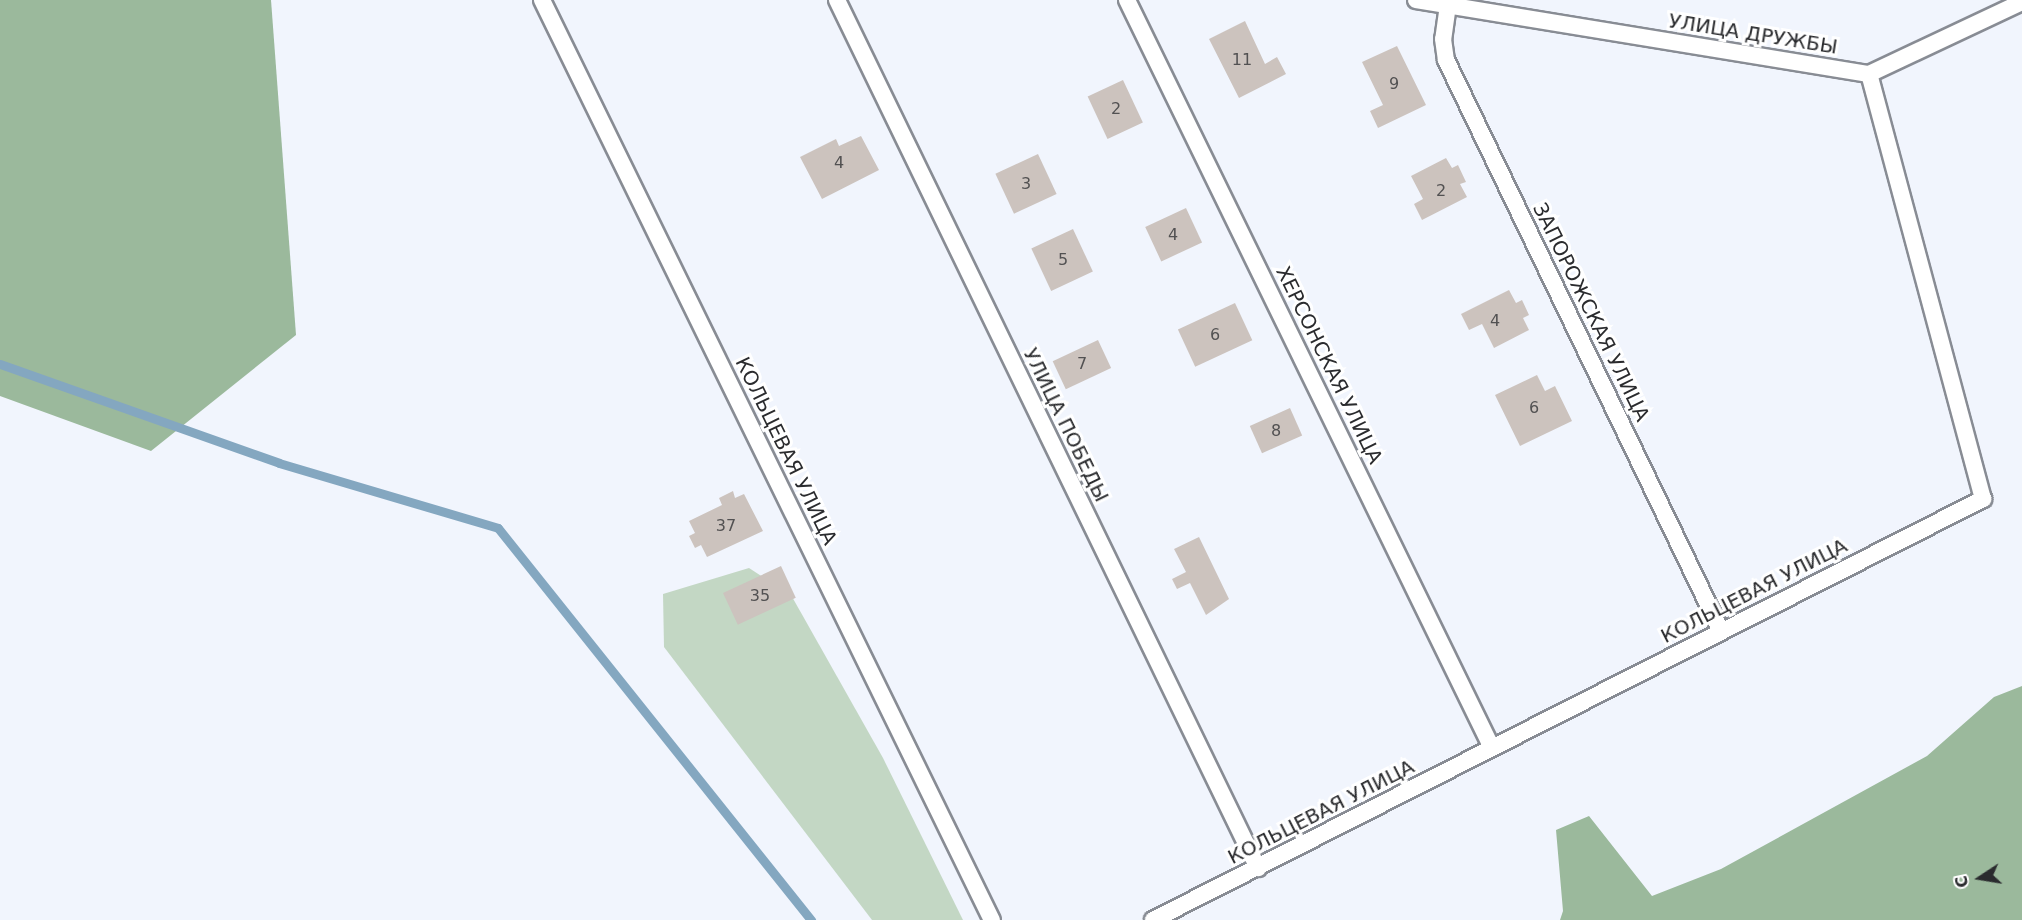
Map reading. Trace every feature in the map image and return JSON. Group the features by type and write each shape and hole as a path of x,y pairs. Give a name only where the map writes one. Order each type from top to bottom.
{"lane":[{"name":"КОЛЬЦЕВАЯ УЛИЦА","path":"543,0 992,920"},
{"name":"УЛИЦА ПОБЕДЫ","path":"837,0 1258,868"},
{"name":"ХЕРСОНСКАЯ УЛИЦА","path":"1127,0 1492,748"},
{"name":"УЛИЦА ДРУЖБЫ","path":"1416,0 1869,74"},
{"path":"1869,74 2022,2"},
{"name":"ЗАПОРОЖСКАЯ УЛИЦА","path":"1448,5 1443,39 1446,60 1721,631"},
{"name":"КОЛЬЦЕВАЯ УЛИЦА","path":"1153,920 1983,499 1869,74"}],"green space":[{"path":"0,0 271,0 296,335 151,451 0,396"},
{"path":"749,568 791,595 883,758 963,920 872,920 664,647 663,594"},
{"path":"2022,686 2022,920 1560,920 1563,911 1556,830 1589,816 1652,896 1721,869 1927,756 1994,697"}],"building":[{"path":"1245,21 1265,64 1277,57 1286,74 1239,98 1209,39"},
{"path":"1397,46 1426,105 1378,128 1370,111 1383,105 1362,62"},
{"path":"1123,80 1143,123 1108,139 1088,96"},
{"path":"861,136 879,170 822,199 800,157 836,139 839,146"},
{"path":"1038,154 1057,194 1014,214 995,174"},
{"path":"1446,158 1452,168 1458,165 1466,182 1460,184 1467,197 1422,220 1414,204 1423,199 1411,176"},
{"path":"1186,208 1202,242 1161,261 1145,227"},
{"path":"1073,229 1093,272 1051,291 1031,248"},
{"path":"1509,290 1516,303 1522,300 1529,315 1523,318 1529,330 1494,348 1482,324 1469,330 1461,314"},
{"path":"1235,303 1252,340 1195,367 1178,330"},
{"path":"1098,340 1111,368 1066,389 1053,361"},
{"path":"1537,375 1545,391 1555,386 1572,421 1520,446 1495,395"},
{"path":"1290,408 1302,435 1262,453 1250,426"},
{"path":"733,491 735,498 744,494 763,531 707,557 701,545 695,548 689,536 695,533 689,521 722,505 719,498"},
{"path":"1199,537 1229,599 1206,615 1190,583 1177,589 1172,579 1186,572 1174,549"},
{"path":"781,566 796,598 738,625 723,593"}],"waterway":[{"path":"0,364 279,463 498,528 811,920"}]}
